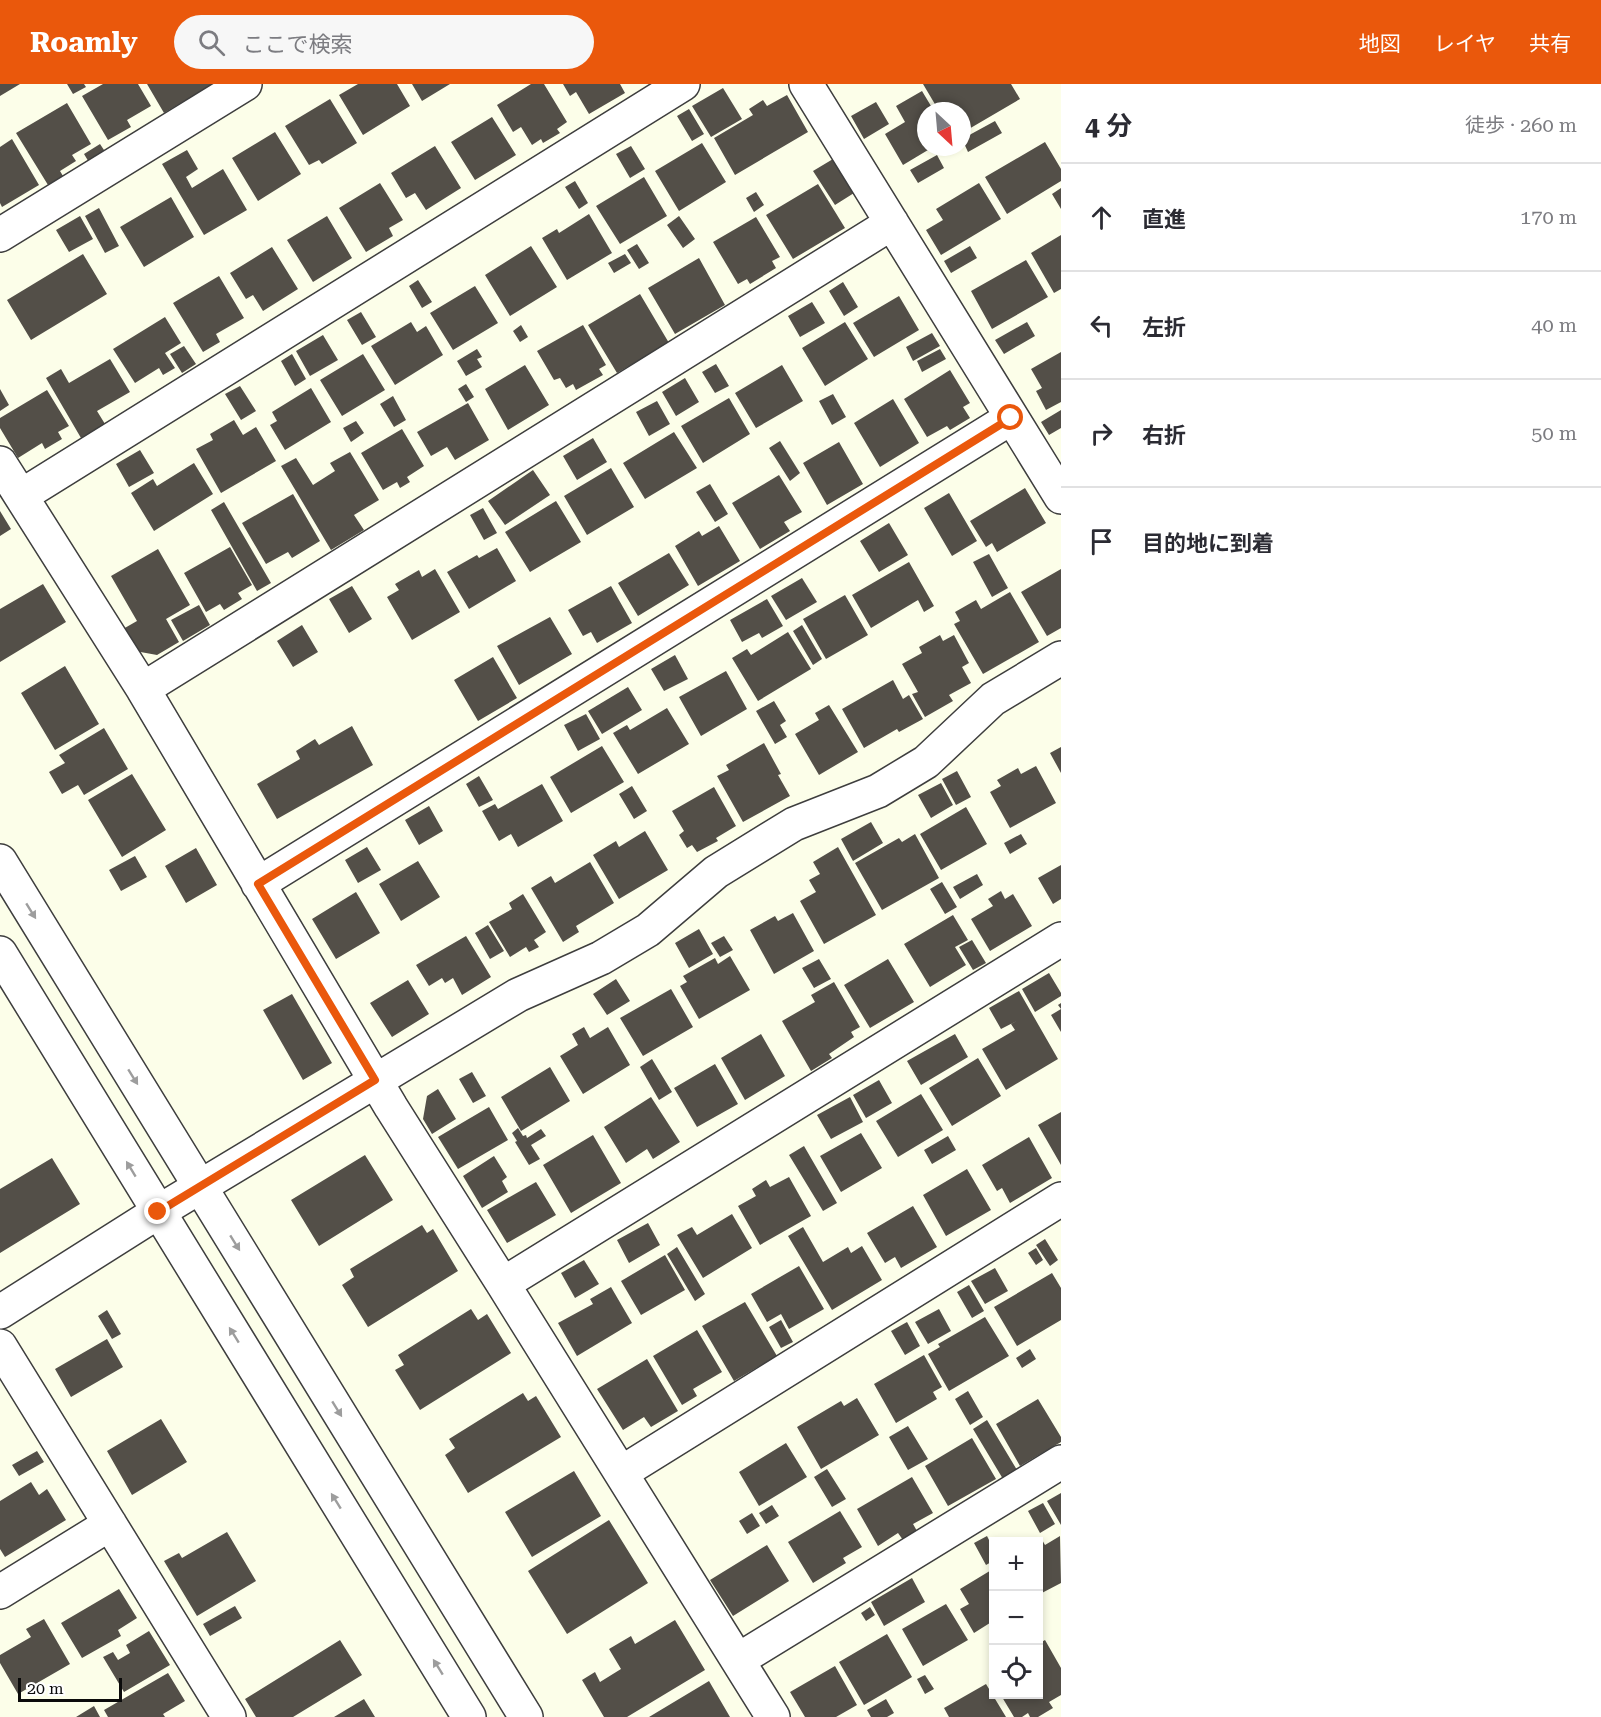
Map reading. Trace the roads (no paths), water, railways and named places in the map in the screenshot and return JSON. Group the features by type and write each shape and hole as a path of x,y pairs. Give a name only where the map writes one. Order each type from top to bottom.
{"street":[{"path":"0,235 245,84"},
{"path":"21,496 682,84"},
{"path":"806,84 1061,497"},
{"path":"143,689 892,223"},
{"path":"258,884 1011,418"},
{"path":"0,463 143,689 375,1080 772,1717"},
{"path":"0,1312 158,1212 518,995 601,958 648,930 716,872 794,824 878,791 926,762 993,699 1061,658"},
{"path":"0,861 525,1717"},
{"path":"503,1284 1061,939"},
{"path":"0,954 469,1717"},
{"path":"621,1473 1061,1199"},
{"path":"0,1346 226,1716"},
{"path":"738,1660 1061,1462"},
{"path":"0,1592 110,1524"}]}
